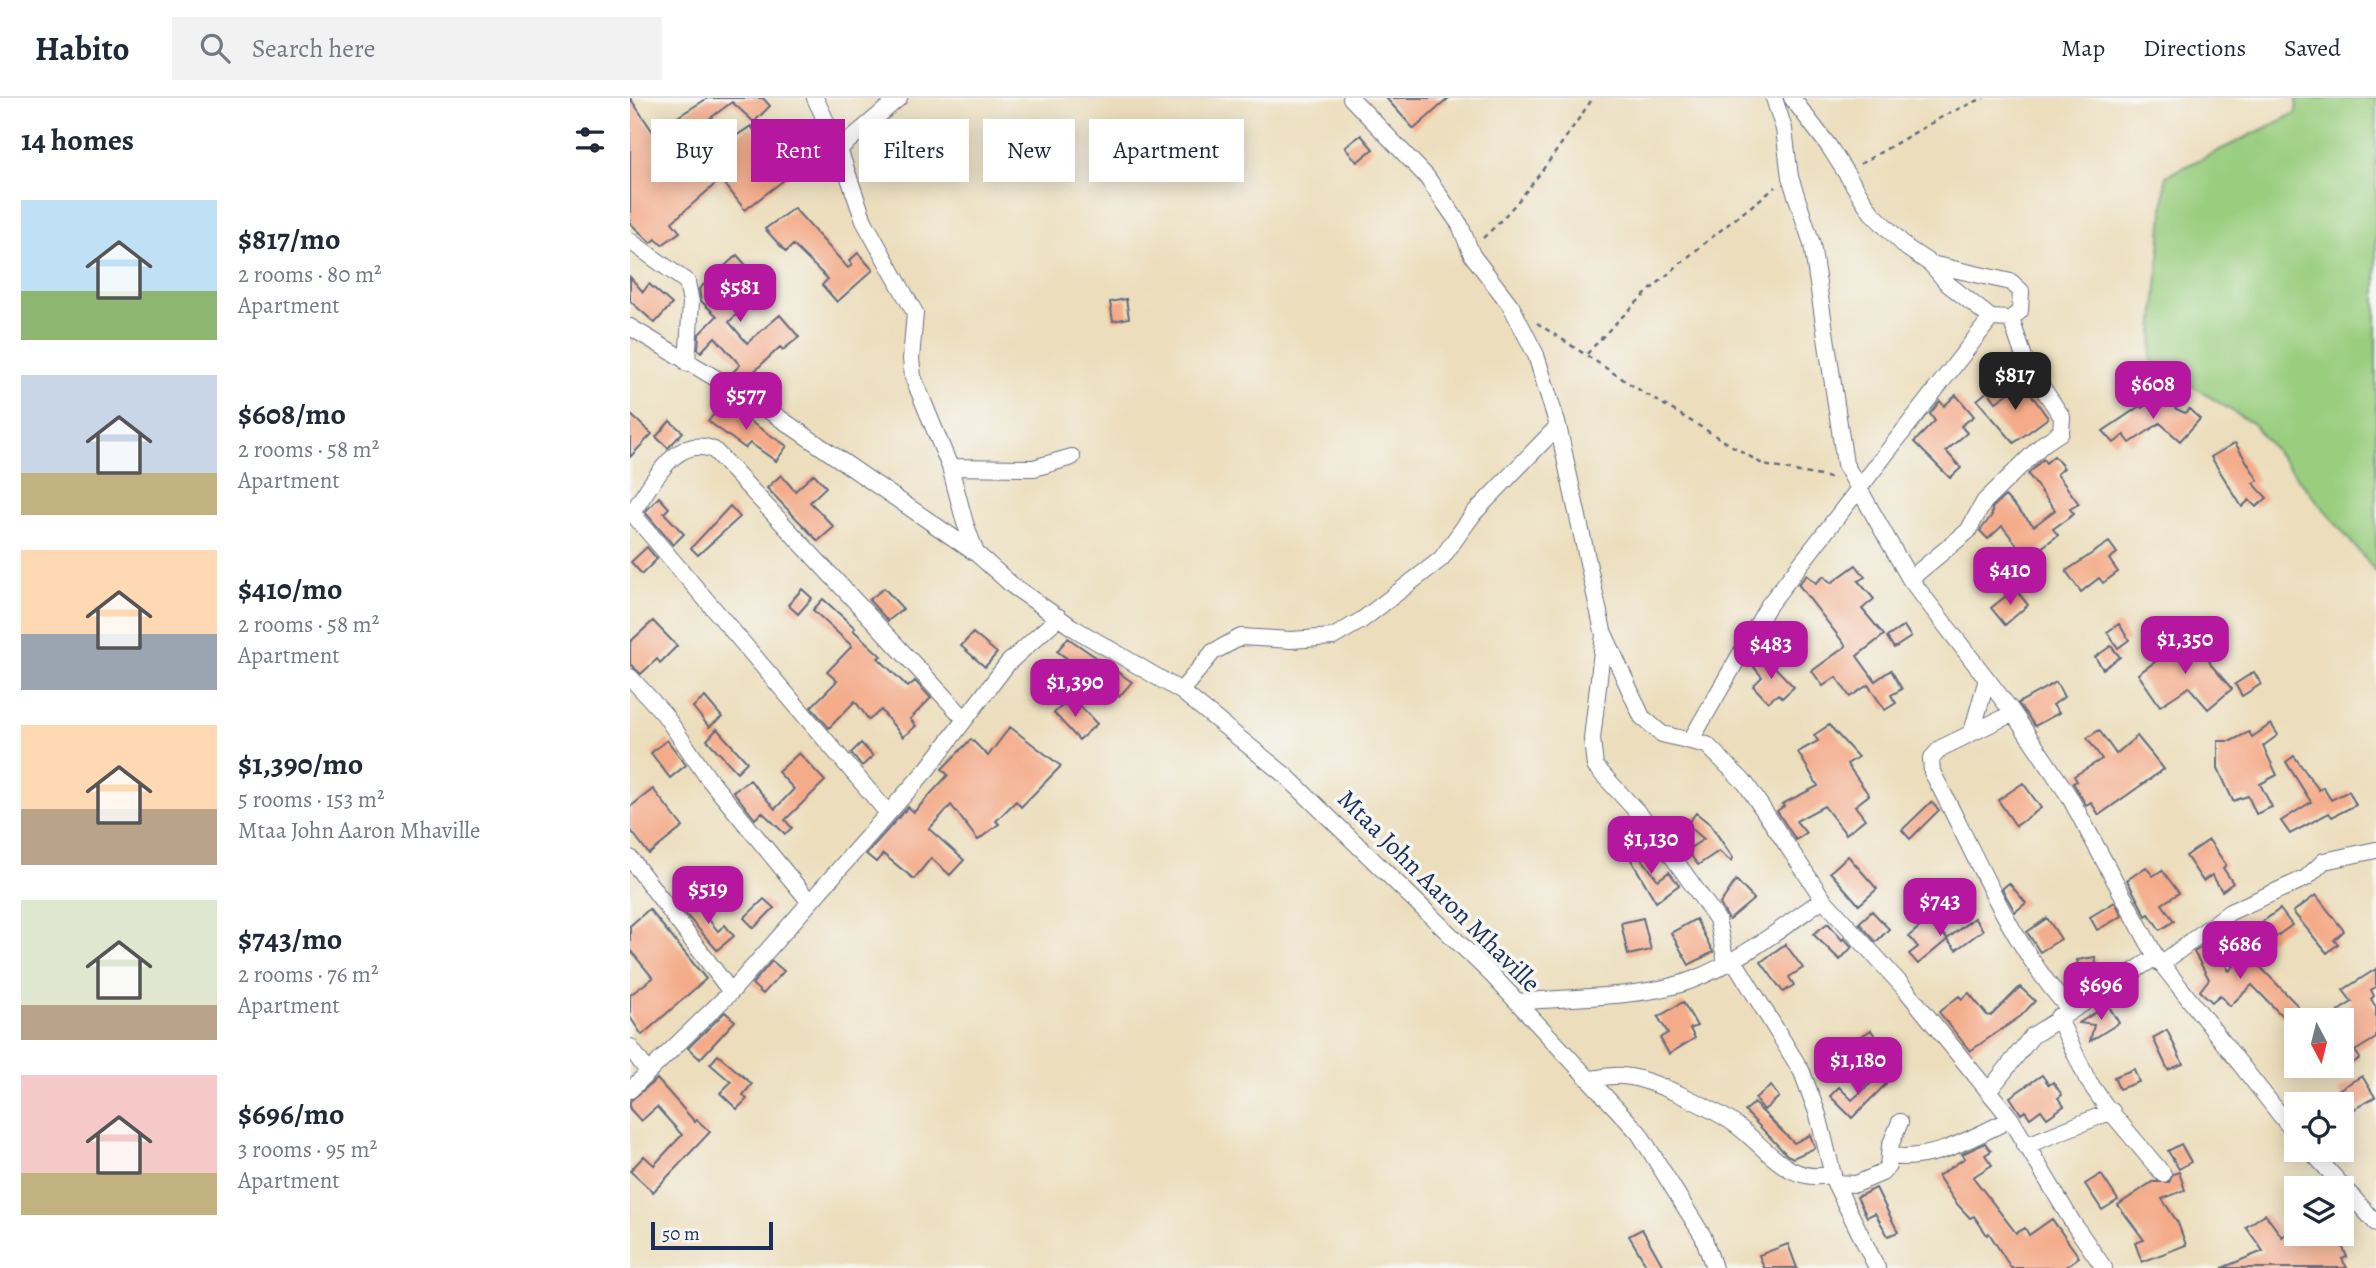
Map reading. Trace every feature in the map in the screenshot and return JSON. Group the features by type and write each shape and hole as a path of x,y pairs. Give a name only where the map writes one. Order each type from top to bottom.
{"street":[{"path":"815,98 825,119"},
{"path":"845,144 900,98"},
{"path":"1351,98 1426,176 1460,225 1470,250 1511,306 1536,355 1558,426 1604,634 1642,717 1662,734 1707,745 1718,753 1746,784 1823,899 1906,990 2011,1119 2025,1146 2104,1268"},
{"path":"1774,98 1784,129 1790,177 1812,244 1845,464 1860,486 1910,579 2013,713 2069,796 2159,960 2284,1120"},
{"path":"1792,98 1871,212 1907,248 1931,264 1948,284 1991,318 2011,319"},
{"path":"845,167 863,220 915,313 911,359 913,377 950,467 976,553"},
{"path":"630,241 687,282 691,302 687,363"},
{"path":"1931,264 2011,282 2021,291 2023,304 2011,319"},
{"path":"1691,740 1768,607 1991,318"},
{"path":"1910,579 1968,531 1984,502 2043,444 2061,432 2062,417 2026,363 2011,319"},
{"name":"Mtaa John Aaron Mhaville","path":"630,327 761,406 976,553 1013,586 1110,651 1181,691 1286,776 1517,1002 1639,1132 1703,1236 1714,1268"},
{"path":"1181,691 1213,652 1241,637 1291,640 1333,637 1362,620 1441,559 1474,513 1558,426"},
{"path":"887,812 631,514 678,451 696,445 714,450 965,719"},
{"path":"950,467 1034,468 1072,457"},
{"path":"630,1090 732,992 928,768 1008,663 1059,617"},
{"path":"1604,634 1592,739 1595,766 1652,828 1717,919 1729,960 1802,1072 1818,1115 1834,1178 1877,1268"},
{"path":"630,677 664,714 708,778 809,901"},
{"path":"1972,732 1987,679"},
{"path":"2013,713 1933,754 1932,772 2005,913 2064,1013 2087,1079 2163,1174"},
{"path":"1988,1091 2032,1036 2064,1013 2159,960 2230,912 2306,878 2324,862 2376,850"},
{"path":"630,858 732,992"},
{"path":"1517,1002 1649,990 1691,981 1729,960 1823,899"},
{"path":"630,1047 648,1072"},
{"path":"1589,1079 1623,1076 1684,1097 1735,1124 1786,1169 1856,1184 1882,1173 1891,1156 1890,1146 1900,1122"},
{"path":"2025,1146 2112,1111"},
{"path":"1891,1156 1912,1158 1933,1153 2011,1119"},
{"path":"2321,1162 2376,1223"}],"path":[{"path":"1470,250 1508,214 1594,98"},
{"path":"1845,173 1937,120 1984,98"},
{"path":"1586,355 1606,332 1682,263 1790,177"},
{"path":"1511,306 1764,465 1860,486"}],"green space":[{"path":"2297,98 2376,98 2376,572 2253,424 2151,360 2166,176 2296,113"}],"building":[{"path":"630,98 651,129 651,182 718,182 672,222 680,232 662,245 656,239 651,243 630,223"},
{"path":"708,98 763,98 770,106 757,119 751,119 732,102 709,119 674,119"},
{"path":"1386,98 1449,98 1414,129"},
{"path":"751,126 751,182 781,182 745,210 723,182 737,182 737,135"},
{"path":"1361,135 1373,149 1357,162 1345,147"},
{"path":"794,208 848,268 852,265 849,261 858,253 873,270 837,302 822,285 828,279 793,245 786,252 765,229"},
{"path":"737,255 751,271 723,294 740,311 729,322 747,343 780,315 799,337 783,350 780,347 743,382 732,373 740,365 715,337 701,352 698,349 699,334 717,316 701,301 699,289"},
{"path":"762,269 774,285 762,295 749,280"},
{"path":"630,277 643,292 649,284 672,304 655,323 630,301"},
{"path":"1126,299 1129,318 1113,321 1110,302"},
{"path":"2023,383 2048,418 2014,443 1977,400 1988,391 1996,402"},
{"path":"2161,392 2176,409 2185,413 2189,409 2200,419 2180,441 2160,423 2130,443 2124,435 2114,443 2103,431 2140,406 2142,408"},
{"path":"1956,395 1974,416 1961,426 1967,433 1946,451 1961,468 1950,478 1914,442 1935,421 1930,414 1940,401 1944,406"},
{"path":"723,404 787,446 776,461 750,443 745,448 708,421"},
{"path":"630,414 652,434 630,457"},
{"path":"670,421 683,432 668,448 656,437"},
{"path":"2235,443 2258,480 2253,483 2267,498 2256,507 2249,500 2242,507 2211,457"},
{"path":"2054,456 2064,468 2057,474 2079,504 2070,509 2074,514 2053,529 2058,535 2040,549 2042,552 2008,578 1999,567 2021,550 2002,526 1988,539 1980,531 1992,515 1992,508 2005,496 2034,526 2055,510 2028,474 2043,459 2046,463"},
{"path":"814,474 826,487 810,502 834,527 818,541 767,488 781,475 795,491"},
{"path":"659,497 669,508 664,513 684,534 673,545 645,512"},
{"path":"730,506 740,517 698,555 691,548"},
{"path":"2109,542 2117,553 2109,559 2118,572 2103,583 2099,578 2081,592 2066,571"},
{"path":"647,547 657,559 642,574 631,562"},
{"path":"1856,565 1865,577 1858,581 1874,599 1862,609 1884,635 1857,656 1875,681 1891,670 1902,689 1891,695 1896,703 1885,710 1868,685 1850,697 1836,677 1823,686 1812,671 1846,646 1798,584 1807,575 1816,583 1824,576 1831,583"},
{"path":"884,588 903,609 888,621 869,600"},
{"path":"802,589 812,598 798,614 788,605"},
{"path":"2015,589 2028,605 2005,625 1991,608"},
{"path":"823,599 855,628 853,630 881,656 878,658 908,687 915,681 931,698 910,719 916,726 903,737 881,710 869,720 855,701 829,728 811,707 837,681 827,672 852,646 813,610"},
{"path":"653,621 677,646 660,663 657,659 641,674 630,664 630,642"},
{"path":"2119,624 2129,640 2118,648 2107,632"},
{"path":"1904,626 1911,637 1894,648 1887,637"},
{"path":"973,633 997,653 985,667 961,646"},
{"path":"1068,638 1132,682 1119,697 1057,651"},
{"path":"2201,638 2211,665 2232,689 2208,709 2189,687 2160,706 2138,674 2172,650"},
{"path":"2111,646 2120,657 2103,669 2095,657"},
{"path":"1765,657 1794,687 1782,698 1778,694 1768,702 1753,686 1762,677 1754,667"},
{"path":"2254,672 2261,684 2242,696 2235,684"},
{"path":"2056,682 2064,697 2053,705 2059,713 2035,726 2018,703"},
{"path":"705,697 722,717 709,727 693,707"},
{"path":"1072,697 1097,724 1079,740 1054,713"},
{"path":"2271,724 2278,735 2263,746 2277,775 2260,784 2272,807 2256,814 2248,796 2233,801 2218,768 2218,741 2231,741 2249,732 2252,737"},
{"path":"1829,725 1858,757 1847,764 1869,795 1855,806 1865,819 1846,834 1824,806 1796,821 1806,833 1796,840 1777,811 1784,806 1782,804 1818,786 1798,752 1818,741 1814,735"},
{"path":"1010,727 1061,766 1021,807 1016,801 996,821 999,824 978,840 951,805 929,829 964,860 950,875 931,858 914,879 883,854 876,862 866,854 908,807 914,812 948,775 942,769 971,739 988,756"},
{"path":"717,729 747,762 737,772 707,740"},
{"path":"2099,730 2116,754 2137,736 2164,769 2099,815 2091,802 2086,805 2073,783 2077,781 2074,776 2102,759 2087,738"},
{"path":"667,740 686,765 670,778 651,753"},
{"path":"861,743 873,756 862,766 851,753"},
{"path":"799,753 825,781 785,820 792,828 785,834 762,812 755,819 733,791 750,780 775,809 794,789 778,772"},
{"path":"2294,756 2319,790 2323,787 2331,800 2349,791 2356,805 2332,817 2329,813 2290,834 2281,821 2311,802 2286,762"},
{"path":"2023,783 2041,808 2016,826 1998,800"},
{"path":"653,789 683,827 649,854 630,829 630,807"},
{"path":"1931,802 1939,810 1910,839 1902,830"},
{"path":"1696,813 1710,824 1733,858 1731,861 1719,851 1698,865 1687,850 1704,839 1687,825"},
{"path":"2209,840 2226,865 2223,868 2233,883 2222,891 2212,875 2203,881 2186,856"},
{"path":"1629,842 1658,880 1669,872 1679,885 1656,902 1623,846"},
{"path":"1848,856 1877,889 1859,905 1830,872"},
{"path":"2146,867 2153,876 2162,870 2179,893 2162,904 2174,921 2160,930 2149,914 2146,916 2127,880"},
{"path":"1736,880 1754,899 1729,920 1720,904"},
{"path":"1946,882 1958,895 1935,915 1923,902"},
{"path":"2009,883 2026,903 2015,912 2002,889"},
{"path":"2316,895 2344,931 2334,940 2338,944 2327,953 2293,912"},
{"path":"764,899 774,908 754,928 744,918"},
{"path":"694,901 718,931 725,925 734,936 717,950 682,910"},
{"path":"2115,902 2122,916 2097,930 2090,917"},
{"path":"649,909 706,979 642,1035 630,1017 630,995 653,978 630,950 630,926"},
{"path":"2280,909 2292,925 2270,941 2258,925"},
{"path":"1872,911 1889,929 1876,942 1859,923"},
{"path":"1643,918 1651,950 1628,955 1621,923"},
{"path":"1930,918 1947,939 1974,918 1983,930 1956,950 1947,940 1918,964 1909,954 1918,947 1909,936"},
{"path":"2047,918 2061,939 2040,952 2027,932"},
{"path":"1696,919 1713,952 1689,965 1671,933"},
{"path":"1828,923 1842,940 1844,938 1852,947 1840,960 1813,934"},
{"path":"2211,941 2229,971 2247,953 2298,1006 2284,1008 2284,1018 2252,985 2230,1006 2220,995 2212,1002 2200,991 2209,979 2194,952"},
{"path":"1785,944 1803,968 1789,977 1794,985 1783,992 1761,962"},
{"path":"2095,957 2099,981 2082,984 2077,960"},
{"path":"772,961 784,971 763,994 752,984"},
{"path":"2376,969 2376,987 2371,990 2374,996 2371,999 2376,1007 2376,1038 2355,1051 2360,1058 2354,1062 2354,1008 2343,1008 2352,1002 2343,990"},
{"path":"2020,987 2035,1001 2021,1016 1970,1051 1939,1012 1959,996 1962,999 1969,993 1987,1015 1991,1016"},
{"path":"1683,1002 1697,1026 1690,1029 1695,1038 1669,1054 1660,1038 1668,1033 1658,1017"},
{"path":"2108,1005 2119,1023 2090,1041 2094,1025 2079,1023"},
{"path":"725,1012 735,1021 700,1059 688,1048"},
{"path":"1871,1030 1880,1044 1862,1055 1853,1042"},
{"path":"2167,1030 2183,1064 2168,1070 2153,1038"},
{"path":"1871,1054 1884,1073 1870,1082 1857,1063"},
{"path":"718,1055 752,1084 743,1095 747,1099 737,1109 720,1093 731,1082 710,1064"},
{"path":"2134,1069 2139,1082 2119,1089 2114,1077"},
{"path":"2042,1075 2049,1085 2053,1082 2062,1095 2058,1098 2064,1106 2047,1118 2041,1110 2030,1118 2025,1111 2021,1114 2010,1097"},
{"path":"1879,1076 1886,1084 1852,1118 1830,1096 1839,1087 1852,1100"},
{"path":"2362,1076 2375,1097 2354,1109 2354,1092 2338,1090"},
{"path":"657,1079 695,1122 697,1120 710,1132 653,1192 630,1171 644,1156 654,1165 682,1135 657,1107 641,1121 630,1109 630,1101"},
{"path":"1771,1086 1779,1097 1764,1110 1755,1098"},
{"path":"1754,1103 1794,1143 1810,1135 1815,1148 1793,1158 1787,1155 1745,1111"},
{"path":"1985,1143 1991,1151 1985,1155 1992,1165 1973,1177 2016,1233 2025,1228 2029,1235 2052,1219 2079,1257 2064,1268 2011,1268 1989,1233 1987,1235 1974,1216 1970,1218 1956,1203 1938,1176 1965,1158 1962,1154"},
{"path":"2181,1144 2191,1162 2179,1169 2168,1151"},
{"path":"2179,1172 2185,1190 2162,1199 2178,1223 2186,1245 2142,1262 2135,1243 2144,1240 2118,1205 2152,1182 2169,1182 2173,1174"},
{"path":"2101,1174 2118,1200 2102,1210 2085,1184"},
{"path":"1876,1188 1898,1232 1888,1236 1875,1213 1867,1217 1857,1197"},
{"path":"2265,1214 2282,1237 2284,1236 2284,1246 2342,1246 2347,1257 2342,1259 2347,1268 2222,1268 2263,1251 2246,1227"},
{"path":"1642,1229 1664,1268 1648,1268 1629,1236"},
{"path":"1788,1244 1797,1268 1764,1268 1759,1255"}]}
